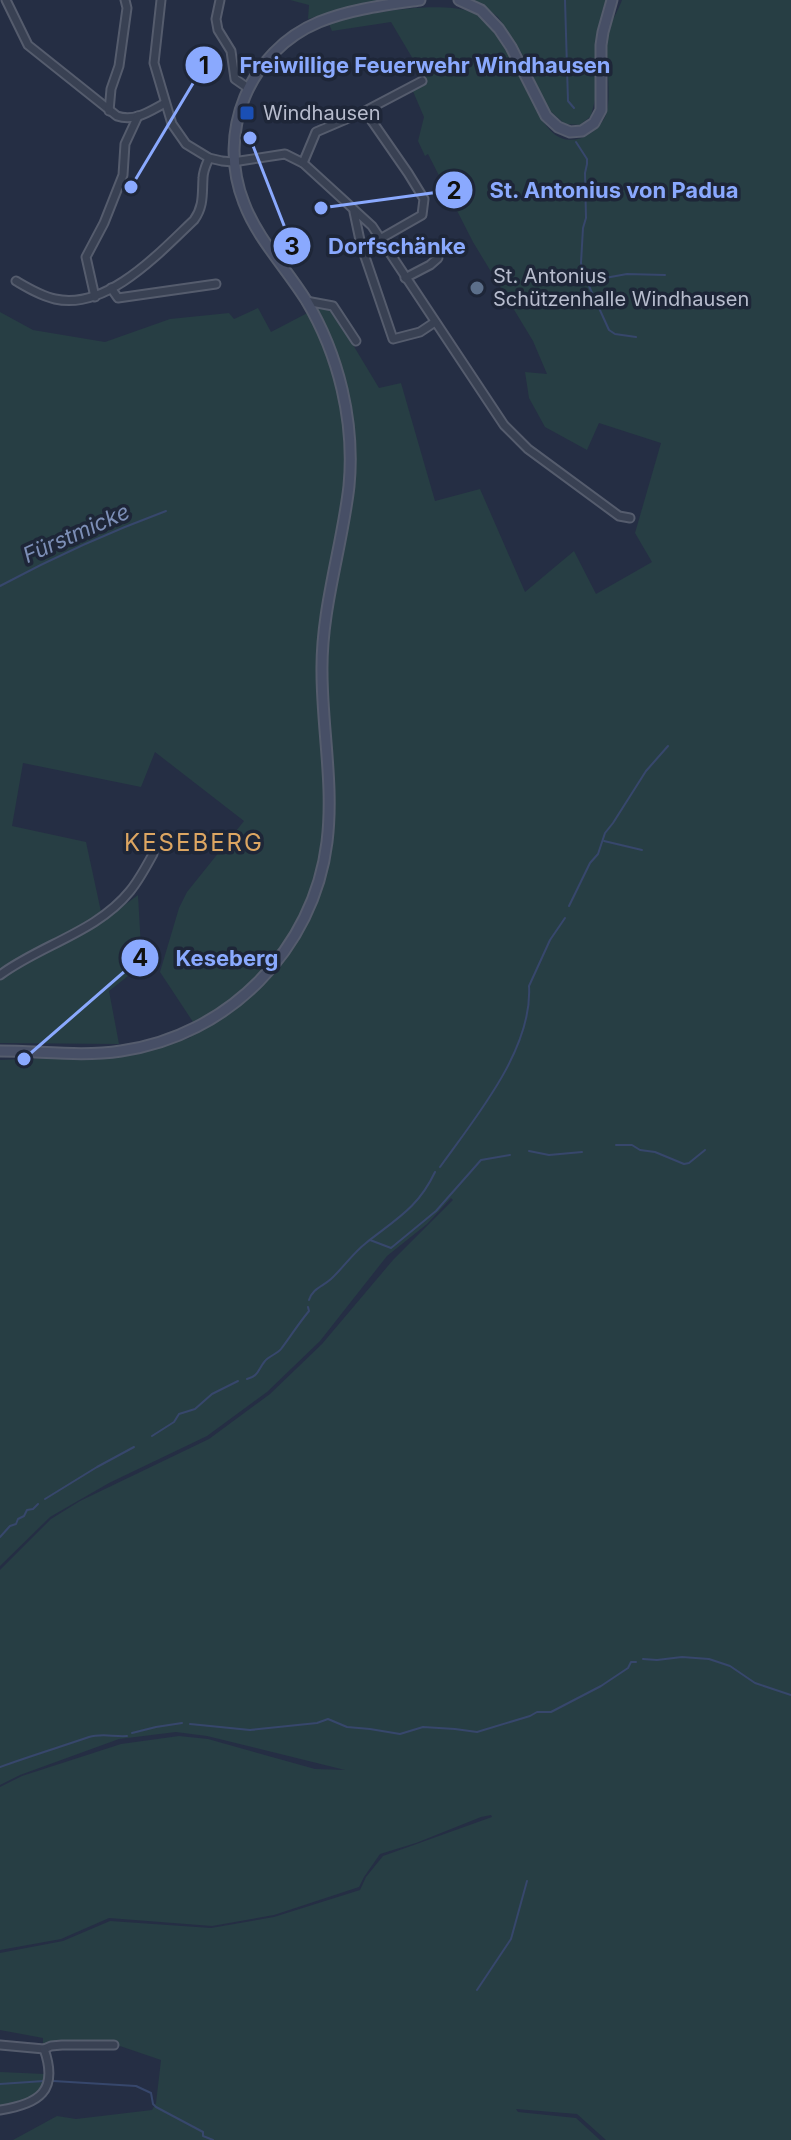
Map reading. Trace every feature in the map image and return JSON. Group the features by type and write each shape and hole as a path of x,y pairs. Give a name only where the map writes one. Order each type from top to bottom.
{"main road":[{"path":"0,1051 122,1051 197,1028 236,1003 272,968 298,929 313,897 324,861 329,816 322,670 327,613 351,469 346,401 320,326 245,206 233,162 236,124 248,88 263,63 303,29 351,12 420,0"},
{"path":"459,0 490,17 511,47 546,116 558,127 575,132 589,128 601,110 601,45 612,0"}],"street":[{"path":"6,0 28,45 109,111 122,118 138,116 165,103"},
{"path":"109,111 111,89 119,66 127,8 125,0"},
{"path":"161,0 154,63 172,124 186,144 209,158 233,162 285,154 303,163 372,226 504,425 528,449 619,516 630,518"},
{"path":"220,0 216,19 218,30 231,51 235,79 248,88"},
{"path":"303,163 316,132 422,81"},
{"path":"365,111 424,199 422,215 380,239"},
{"path":"95,297 86,257 120,184 125,144 138,116"},
{"path":"16,281 53,299 71,301 95,297 111,288 147,264 201,212 203,174 209,158"},
{"path":"354,209 361,245 393,339 420,332 435,322"},
{"path":"405,278 438,258"},
{"path":"111,288 118,298 216,284"},
{"path":"306,301 333,306 356,341"},
{"path":"0,975 39,950 76,933 110,910 128,894 153,854"},
{"path":"0,2045 44,2049 62,2045 114,2045"},
{"path":"0,2110 21,2107 47,2088 50,2077 44,2049"}],"green space":[{"path":"290,0 391,0 308,19 309,5"},
{"path":"474,0 606,0 596,51 595,100 591,116 580,125 565,124 549,110 521,52 498,17"},
{"path":"622,0 791,0 791,2140 606,2140 577,2114 516,2109 518,2112 576,2118 600,2140 13,2140 57,2116 76,2119 152,2110 156,2103 161,2060 114,2044 43,2043 43,2038 0,2030 0,1953 63,1941 110,1921 211,1928 274,1917 360,1890 383,1856 492,1817 481,1817 380,1854 359,1887 274,1915 212,1926 109,1918 61,1939 0,1950 0,1787 22,1776 121,1744 179,1736 208,1739 315,1769 345,1770 207,1736 176,1732 119,1739 20,1775 0,1785 0,1570 51,1519 80,1501 209,1439 270,1394 322,1344 393,1260 453,1200 451,1198 427,1224 387,1256 320,1341 267,1392 207,1436 109,1483 50,1517 0,1566 0,1060 142,1051 190,1038 195,1025 160,972 179,908 187,892 244,821 155,752 141,787 23,763 12,826 86,842 103,921 138,895 142,965 109,991 119,1044 0,1043 0,312 33,330 105,342 170,319 229,313 234,319 258,308 271,332 315,309 332,310 379,388 401,383 435,501 480,489 525,592 574,551 596,594 652,562 635,533 661,443 599,423 587,450 545,427 529,398 525,372 547,374 533,341 473,242 428,154 425,156 418,141 424,117 412,89 426,81 391,22 332,31 328,22 421,8 439,7 472,12 491,28 499,40 547,126 560,137 574,140 588,135 600,125 607,112 608,34"},
{"path":"0,2072 45,2074 44,2083 30,2100 0,2109"}],"waterway":[{"path":"565,0 568,101 574,108"},
{"path":"576,142 587,159 581,263 584,275 609,330 636,337"},
{"path":"584,271 605,278 627,274 665,275"},
{"name":"Fürstmicke","path":"0,586 82,546 166,511"},
{"path":"569,906 590,863 598,854 605,833 646,771 668,746"},
{"path":"604,841 642,850"},
{"path":"440,1167 485,1105 512,1058 528,1010 529,986 550,940 565,918"},
{"path":"616,1145 632,1145 684,1164 705,1150"},
{"path":"529,1151 549,1155 582,1152"},
{"path":"370,1240 391,1248 436,1211 481,1160 510,1155"},
{"path":"309,1300 315,1290 331,1279 361,1247 414,1204 435,1172"},
{"path":"247,1379 281,1349 309,1311 308,1307"},
{"path":"152,1436 174,1422 179,1414 195,1409 212,1394 238,1381"},
{"path":"45,1499 134,1447"},
{"path":"0,1537 27,1510 38,1504"},
{"path":"643,1659 709,1659 730,1666 755,1683 791,1695"},
{"path":"190,1724 250,1730 317,1723 328,1719 347,1727 400,1734 423,1727 477,1732 537,1712 551,1712 601,1686 628,1668 631,1662 636,1662"},
{"path":"132,1733 182,1723"},
{"path":"0,1767 89,1737 127,1736"},
{"path":"477,1990 511,1939 527,1881"},
{"path":"0,2084 44,2081"},
{"path":"53,2081 136,2086 151,2093 156,2107 213,2140"}],"place":[{"name":"Windhausen","path":"247,113"},
{"name":"Dorfschänke","path":"250,138"},
{"name":"Freiwillige Feuerwehr Windhausen","path":"131,187"},
{"name":"St. Antonius von Padua","path":"321,208"},
{"name":"St. Antonius Schützenhalle Windhausen","path":"477,288"},
{"name":"Keseberg","path":"24,1059"}],"district":[{"name":"KESEBERG","path":"194,843"}]}
